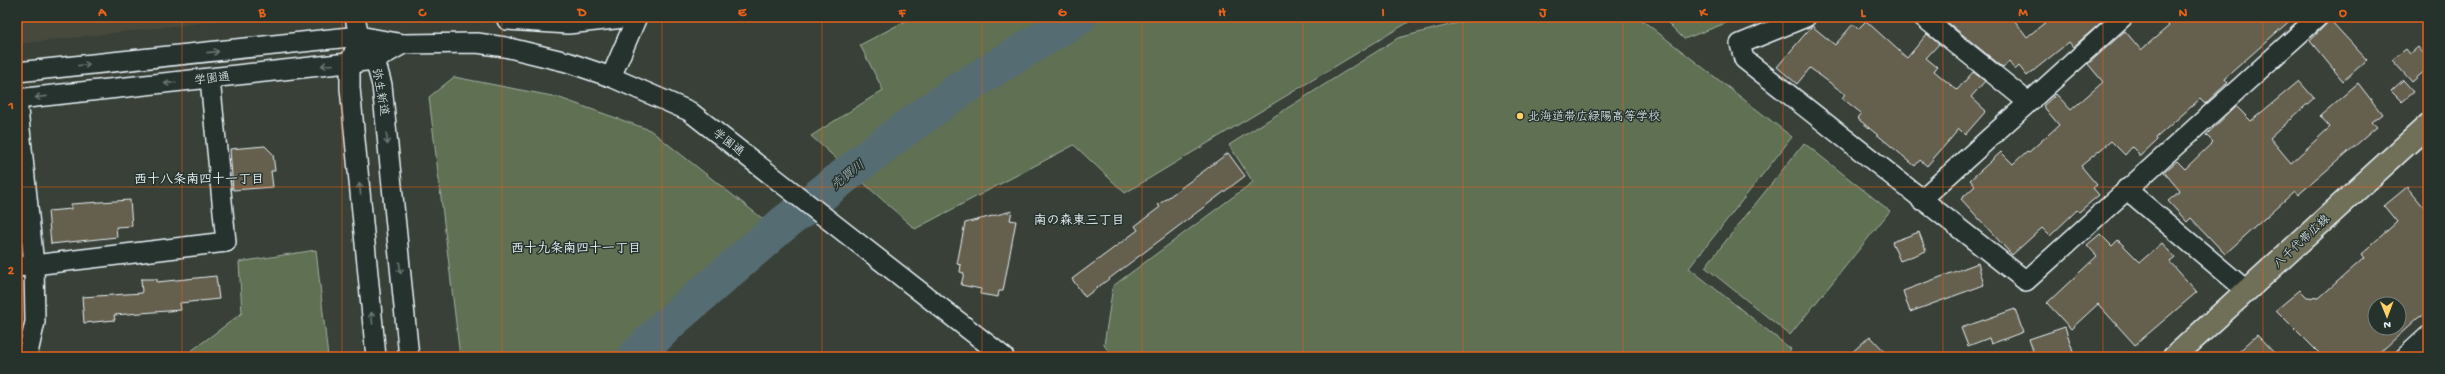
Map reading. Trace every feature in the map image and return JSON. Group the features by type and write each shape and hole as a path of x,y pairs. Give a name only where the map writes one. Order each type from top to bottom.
{"main road":[{"name":"八千代帯広線","path":"2174,357 2428,125"}],"street":[{"path":"355,17 359,36 350,63 350,88 376,357"},
{"path":"506,47 507,19 568,24 633,17"},
{"path":"611,77 637,17"},
{"path":"1806,17 1740,44 1744,59 2026,282 2126,189 2318,17"},
{"path":"1923,17 2028,102"},
{"path":"1922,200 2123,17"},
{"name":"学園通","path":"17,72 359,36 403,44 477,43 506,47 567,62 611,77 689,111 1004,357"},
{"name":"弥生新道","path":"359,36 375,60 382,85 409,357"},
{"name":"学園通","path":"17,100 375,60 403,44"},
{"path":"25,266 226,242 210,79"},
{"path":"17,100 25,266 35,322 27,357"},
{"path":"2126,189 2247,291"},
{"path":"2405,357 2428,336"}],"shaded area":[{"path":"17,17 252,17 17,44"}],"green space":[{"path":"913,17 1417,17 1125,193 1074,145 915,229 811,136 883,90 860,45"},
{"name":"北海道帯広緑陽高等学校","path":"1481,17 1638,17 1792,137 1689,268 1791,349 1785,357 1113,357 1104,345 1113,286 1253,182 1229,145 1398,38"},
{"path":"1662,17 1742,17 1684,39"},
{"path":"454,77 557,97 650,130 763,219 617,357 460,357 429,97"},
{"path":"1804,143 1890,211 1790,335 1705,267"},
{"path":"316,250 328,357 183,357 242,313 239,262"}],"building":[{"path":"1941,17 2012,17 2027,37 2052,17 2100,17 2103,21 2073,47 2069,42 2027,76 2019,66 2015,70 2009,62 2003,67 2000,65"},
{"path":"2161,17 2294,17 2224,79 2227,83 2205,104 2200,99 2156,138 2157,140 2139,157 2139,154 2132,147 2125,155 2111,141 2081,166 2097,185 2093,188 2099,195 2079,212 2077,210 2050,236 2042,228 2012,255 1961,199 1975,186 1970,180 2001,152 2013,164 2027,151 2029,152 2059,125 2043,106 2056,94 2071,110 2103,82 2088,64 2125,31 2141,50 2169,26"},
{"path":"2330,20 2367,60 2343,81 2310,41"},
{"path":"1866,21 1907,58 1927,34 1939,44 1926,58 1937,67 1934,71 1957,90 1973,72 1985,81 1971,97 1986,111 1965,135 1959,129 1927,166 1920,160 1915,166 1857,118 1861,113 1842,98 1845,94 1810,68 1797,84 1777,67 1812,26 1835,45 1853,24 1858,29"},
{"path":"2418,47 2428,59 2428,68 2412,82 2392,60 2406,49 2410,54"},
{"path":"2403,80 2414,92 2402,102 2391,91"},
{"path":"2299,81 2314,98 2270,138 2291,163 2330,127 2320,116 2358,83 2382,114 2372,122 2377,127 2298,195 2295,191 2225,254 2191,218 2187,222 2168,201 2180,191 2164,172 2177,161 2185,169 2213,142 2206,135 2236,106 2251,121"},
{"path":"265,146 273,154 275,171 271,171 273,187 233,190 230,149"},
{"path":"1228,153 1245,176 1085,297 1072,279 1138,230 1135,226 1160,207 1158,205"},
{"path":"2407,187 2428,212 2428,312 2418,318 2407,328 2407,296 2367,296 2367,336 2398,336 2375,357 2323,357 2276,310 2300,290 2307,297 2319,298 2364,258 2361,254 2397,222 2384,206"},
{"path":"130,200 132,226 116,227 117,237 51,244 48,211 71,209 71,204"},
{"path":"1012,211 1010,220 1016,221 1003,291 999,291 998,297 980,294 981,289 961,285 964,273 960,272 961,265 957,264 965,223"},
{"path":"1919,232 1926,251 1900,261 1892,242"},
{"path":"2100,234 2112,246 2118,240 2140,262 2162,243 2175,258 2170,262 2197,292 2135,345 2098,304 2071,329 2047,303 2097,256 2087,245"},
{"path":"1978,263 1984,285 1910,312 1903,291"},
{"path":"216,276 219,299 180,303 181,310 114,315 115,320 84,323 82,297 142,293 141,279 157,279 157,282"},
{"path":"2015,309 2023,332 1991,344 1989,338 1968,346 1961,328"},
{"path":"2065,327 2075,357 2035,357 2029,339"},
{"path":"2257,335 2278,357 2233,357"},
{"path":"1870,336 1890,357 1847,357"}],"waterway":[{"name":"売買川","path":"635,357 669,323 782,225 898,134 961,89 1079,17"}],"place":[{"name":"北海道帯広緑陽高等学校","path":"1520,116"}],"district":[{"name":"西十八条南四十一丁目","path":"199,178"},
{"name":"南の森東三丁目","path":"1079,219"},
{"name":"西十九条南四十一丁目","path":"576,247"}]}
